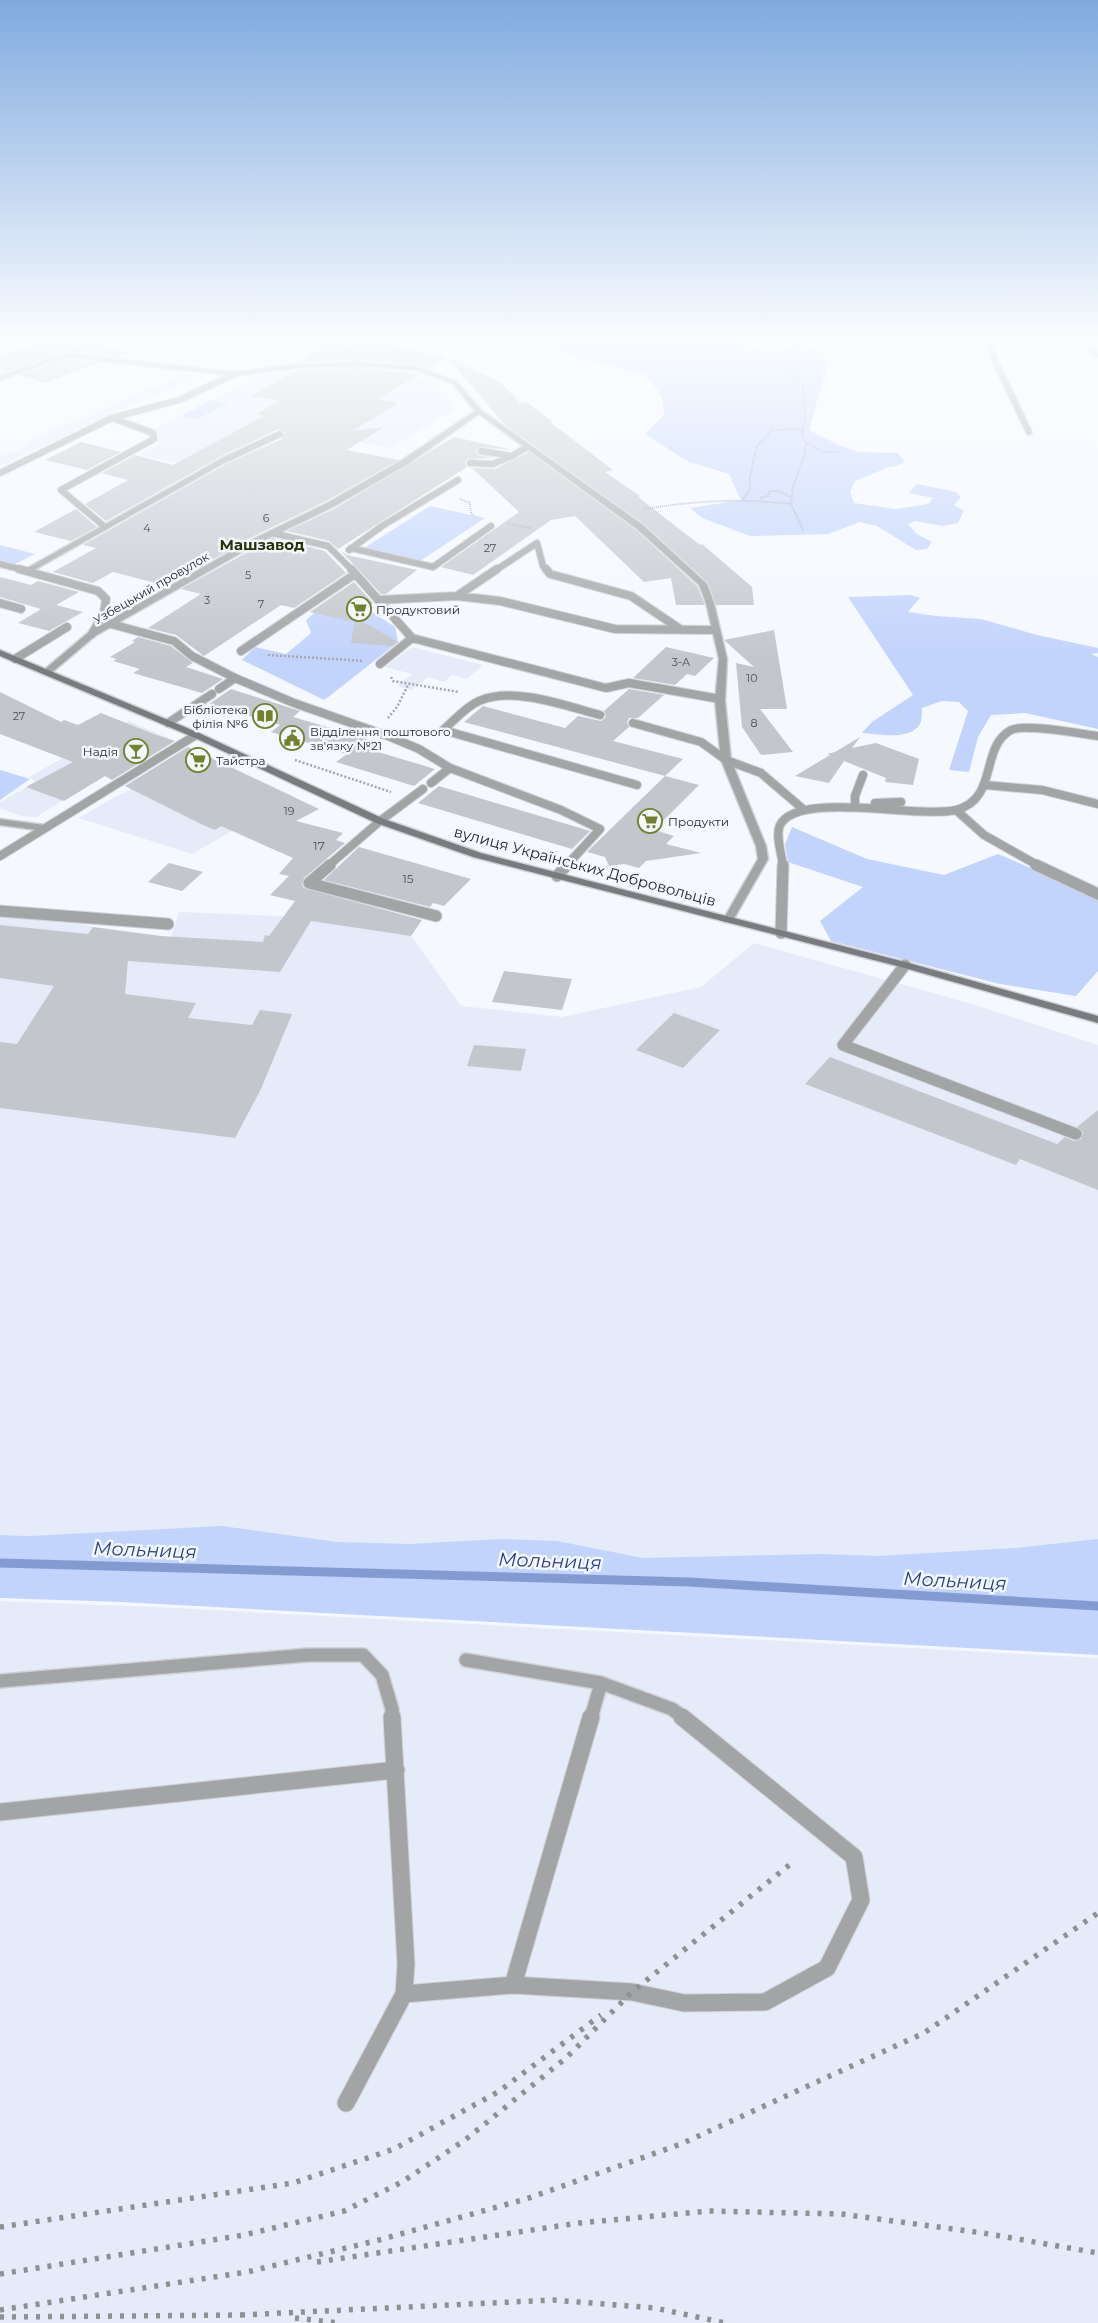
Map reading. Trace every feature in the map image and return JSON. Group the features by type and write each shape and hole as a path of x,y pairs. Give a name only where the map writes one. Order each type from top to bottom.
{"street":[{"name":"Узбецький провулок","path":"47,672 92,634 272,533 330,505 405,462 429,445"},
{"path":"524,445 640,527 703,584 723,658 720,699 726,760 761,846 762,860 728,920"},
{"path":"26,571 229,458"},
{"name":"вулиця Українських Добровольців","path":"0,653 196,735 380,821 477,855 905,965 1098,1020"},
{"path":"1,821 44,828"}],"lane":[{"path":"0,473 56,445"},
{"path":"105,527 61,490 144,445"},
{"path":"229,458 256,445"},
{"path":"470,463 493,464 527,448"},
{"path":"482,451 512,456"},
{"path":"340,557 351,548 458,480"},
{"path":"351,548 433,567 491,526"},
{"path":"272,533 328,546 412,638 606,688 629,683 720,699"},
{"path":"457,596 537,543 542,566 550,574 631,596 680,629"},
{"path":"0,564 98,591 106,600 104,613 92,634"},
{"path":"241,651 355,574"},
{"path":"378,600 457,596 500,601 615,630 715,630"},
{"path":"0,603 20,609"},
{"path":"111,624 174,640 192,656 235,678 294,703 388,736 420,750 450,768 561,810 600,829 557,876"},
{"path":"15,659 67,628"},
{"path":"380,664 412,638"},
{"path":"168,723 235,678"},
{"path":"600,715 529,698 509,696 479,701 443,730 637,785"},
{"path":"633,723 701,742 726,760 761,773 803,809"},
{"path":"831,807 896,811 956,810 974,802 985,785 995,746 1012,730 1032,728 1098,736"},
{"path":"0,856 196,735"},
{"path":"436,916 309,883 380,821 450,768"},
{"path":"855,804 854,796 863,774"},
{"path":"985,785 1008,785 1058,792 1098,804"},
{"path":"781,933 783,865 779,827 785,818 803,809 901,802"},
{"path":"956,810 984,835 1026,860 1098,894"},
{"path":"0,911 168,924"},
{"path":"905,965 843,1045 1076,1134"},
{"path":"0,1681 308,1655 363,1655 382,1675 392,1709 406,1964 404,1994 346,2103"},
{"path":"404,1994 513,1985 632,1992 684,2003 764,2002 827,1968 861,1900 854,1857 672,1709 601,1683 466,1660"},
{"path":"513,1985 601,1683"},
{"path":"0,1812 396,1770"}],"path":[{"path":"742,499 750,490 750,477 758,445"},
{"path":"803,530 791,504 791,497 805,454 806,445"},
{"path":"811,445 823,452 839,452"},
{"path":"751,500 763,498 774,490 791,497"},
{"path":"625,516 672,504 742,499 791,504"},
{"path":"241,651 341,661 361,661 390,656"},
{"path":"380,664 389,671 393,681 467,694 479,701"},
{"path":"387,718 396,711 398,702 408,685"}],"shaded area":[{"path":"28,445 44,445 0,466 0,457"},
{"path":"157,445 250,445 203,468 138,455"},
{"path":"377,445 395,445 391,448"},
{"path":"663,445 840,445 858,452 897,453 905,461 897,466 889,467 855,481 850,492 854,503 896,509 928,504 933,498 909,493 917,484 956,492 961,497 954,505 964,511 958,523 943,526 915,521 908,524 917,534 932,542 927,549 916,550 877,526 860,522 828,534 750,536 702,518 690,508 741,500 729,474 687,461"},
{"path":"430,506 485,518 420,561 364,548"},
{"path":"0,545 35,554 13,565 0,562"},
{"path":"335,595 360,604 395,627 398,642 324,700 242,660 255,647 286,654 311,633 306,620"},
{"path":"911,595 920,598 908,612 981,619 1037,635 1098,648 1098,653 1091,654 1098,657 1098,729 1025,713 991,715 978,737 969,772 949,770 968,711 959,702 942,701 922,708 920,724 909,733 885,735 862,733 872,722 913,695 848,597"},
{"path":"412,647 483,665 466,679 452,675 444,682 428,677 412,690 397,686 412,674 385,667"},
{"path":"129,721 168,738 36,817 21,816 0,808 0,802 36,782 29,777"},
{"path":"204,754 293,796 192,854 79,818 111,799"},
{"path":"0,770 30,779 0,800"},
{"path":"792,827 867,859 944,875 998,854 1098,897 1098,971 1076,996 1000,984 831,941 820,921 863,887 788,862 785,844"},
{"path":"179,912 283,916 411,936 461,1006 562,1017 701,987 754,943 972,1004 1098,1045 1098,1568 466,1554 187,1540 0,1535 0,915 64,920 93,927 171,937"},
{"path":"222,1526 337,1542 410,1544 501,1539 557,1541 643,1558 822,1554 878,1556 1015,1548 1098,1539 1098,1655 122,1602 0,1598 0,1535 31,1536"},
{"path":"0,1601 158,1607 1098,1658 1098,2323 0,2323"}],"building":[{"path":"74,445 94,445 120,452 87,470 45,460"},
{"path":"209,445 243,445 106,521 85,504 128,480 102,473 135,455 173,465"},
{"path":"268,445 354,445 347,450 399,460 326,501 248,539 167,586 113,572 93,583 53,572 96,548 83,545 228,463"},
{"path":"440,445 492,445 513,450 479,447 476,451 478,455 494,458 467,459 465,463 467,467 338,549 329,541 287,531 334,509"},
{"path":"534,445 581,445 613,470 605,472 640,496 638,497 700,545 702,544 752,587 754,605 716,605 708,583 644,524"},
{"path":"529,452 636,530 697,586 705,605 676,605 671,578 644,582 575,516 551,520 473,575 441,567 519,512 472,468 495,469"},
{"path":"76,509 97,527 71,541 34,532"},
{"path":"273,538 325,551 346,573 294,608 281,605 204,656 176,635 148,628 201,594 181,589"},
{"path":"341,551 347,555 417,570 386,594 381,594"},
{"path":"0,577 31,585 38,581 79,592 56,605 83,612 49,631 18,623 41,609 0,597"},
{"path":"354,582 373,603 349,621 310,612"},
{"path":"355,617 398,642 393,646 351,643"},
{"path":"774,630 787,709 760,709 793,752 761,755 742,727 736,663 754,667 724,640"},
{"path":"138,637 171,646 193,663 186,667 223,679 202,693 133,673 140,669 113,661 117,659 110,657 135,642 132,641"},
{"path":"666,647 714,658 695,676 687,674 675,685 633,678"},
{"path":"231,689 300,711 293,717 368,739 346,754 271,732 280,725 209,704"},
{"path":"629,689 664,695 638,718 629,718 627,722 629,727 613,741 683,759 665,776 464,722 483,706 565,728 578,716 601,721 606,717 604,711"},
{"path":"0,692 61,722 64,720 78,725 101,713 175,741 112,780 105,776 64,801 26,787 73,762 0,734"},
{"path":"860,737 852,748 876,743 919,759 913,785 885,782 886,778 844,761 829,783 795,776 830,755 827,754 835,752"},
{"path":"358,746 435,769 414,786 336,762"},
{"path":"188,747 319,809 296,821 343,833 336,840 345,843 304,878 302,884 304,888 422,920 411,936 311,921 280,972 128,961 125,994 196,1003 188,1018 252,1025 260,1010 292,1014 261,1089 235,1138 0,1108 0,1042 17,1044 54,986 0,978 0,925 88,934 93,927 160,936 263,942 265,935 269,936 295,901 270,895 289,876 279,874 293,858 221,826 215,830 203,825 125,786"},
{"path":"665,776 699,785 654,830 674,836 666,844 701,853 646,861 639,868 624,864 609,866 605,857 587,852"},
{"path":"439,786 590,831 572,849 418,803"},
{"path":"359,847 471,879 444,906 433,903 430,907 324,880"},
{"path":"169,863 203,872 182,891 148,882"},
{"path":"504,971 572,979 562,1010 492,1002"},
{"path":"674,1013 720,1030 683,1068 636,1050"},
{"path":"474,1045 526,1049 521,1071 467,1066"},
{"path":"830,1057 1057,1144 1065,1137 1074,1141 1081,1139 1083,1132 1077,1127 1098,1110 1098,1190 1020,1159 1016,1165 805,1084"}],"waterway":[{"name":"Мольниця","path":"0,1563 689,1582 1098,1606"}],"railway":[{"path":"0,2274 244,2235 344,2211 402,2182 465,2140 566,2058 632,1992 793,1862"},
{"path":"0,2310 247,2272 379,2240 526,2199 681,2144 924,2033 1098,1913"},
{"path":"0,2227 293,2183 394,2149 498,2092 601,2015"},
{"path":"317,2262 579,2223 709,2211 841,2214 983,2233 1098,2253"},
{"path":"241,2315 553,2300 655,2308 725,2323"},
{"path":"0,2317 247,2315"},
{"path":"295,2318 339,2323"}],"place":[{"name":"Продуктовий","path":"359,609"},
{"name":"Бібліотека філія №6","path":"265,716"},
{"name":"Відділення поштового зв'язку №21","path":"292,738"},
{"name":"Надія","path":"136,751"},
{"name":"Тайстра","path":"198,760"},
{"name":"Продукти","path":"650,821"}],"district":[{"name":"Машзавод","path":"262,544"}]}
